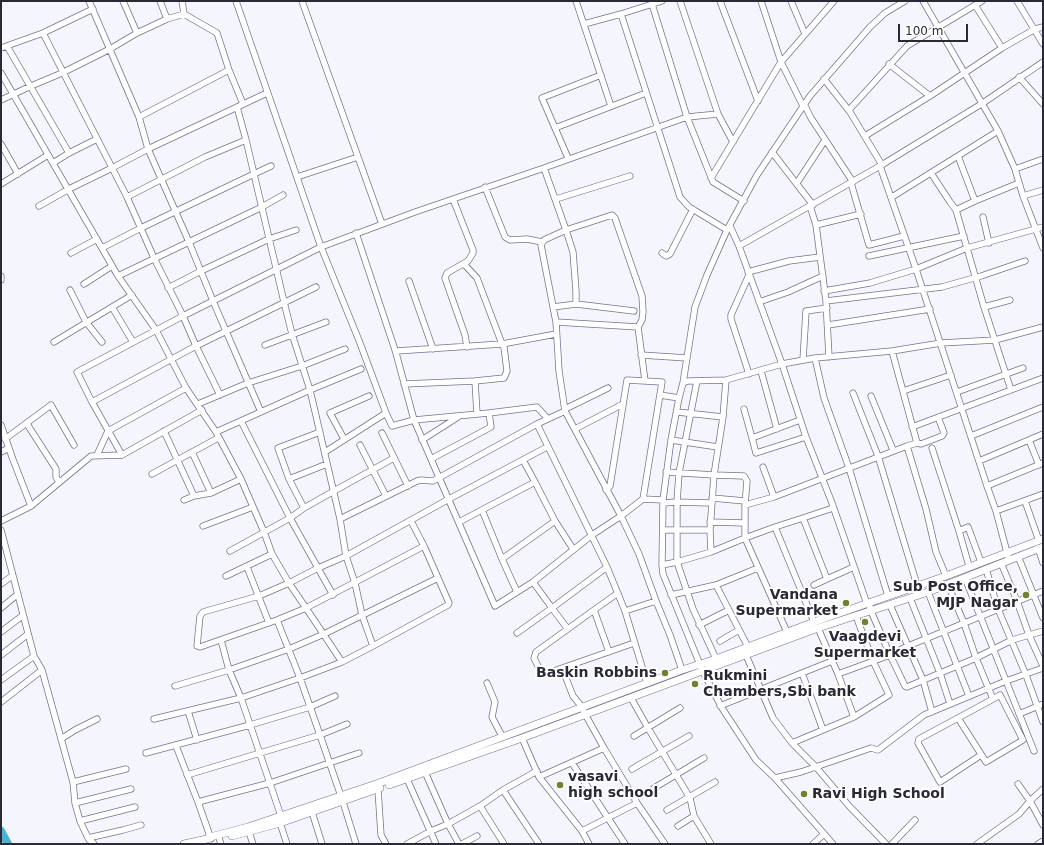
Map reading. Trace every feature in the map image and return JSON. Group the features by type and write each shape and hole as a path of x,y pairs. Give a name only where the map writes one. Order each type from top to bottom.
{"main road":[{"path":"219,839 342,799 378,789 522,738 703,672 718,662 748,647 788,632 856,616 928,592 969,566 1006,552 1041,544"},
{"path":"184,844 209,839 219,839 249,832 280,819 312,812 502,736 700,664 718,662 746,655 868,603 917,586 965,578 1018,556 1041,544"}],"street":[{"path":"89,1 139,117 148,149 189,242 212,301 261,412"},
{"path":"123,1 137,33"},
{"path":"160,1 167,19"},
{"path":"182,1 184,14"},
{"path":"236,1 267,93 322,246 392,426 414,420 537,407 548,419"},
{"path":"302,1 382,224"},
{"path":"576,1 611,106"},
{"path":"584,24 662,1"},
{"path":"680,1 718,114 734,142"},
{"path":"720,1 758,101"},
{"path":"761,1 781,62 811,118 852,183 869,245 904,236"},
{"path":"791,1 806,34"},
{"path":"711,178 781,62 834,1"},
{"path":"833,844 775,778 756,760 720,706 703,672 671,596 664,574 662,565 664,530 663,501 671,440 679,398 684,383 695,307 706,275 757,175 804,105 824,79 870,26 905,1"},
{"path":"923,1 964,74 998,130 1015,169 1043,248"},
{"path":"849,110 906,46 982,1"},
{"path":"1017,1 1043,44"},
{"path":"652,4 687,117 713,183 744,201"},
{"path":"975,5 1002,48"},
{"path":"1,48 43,33 93,9"},
{"path":"1,100 62,73 110,49 137,33 167,19 184,14 217,33 229,70 243,104"},
{"path":"621,14 680,197 693,209 729,228 739,246 782,364 800,420 870,611 906,687 976,658 1012,640 1043,631"},
{"path":"864,136 930,96 1002,48 1035,29 1043,27"},
{"path":"43,33 62,73 127,197 168,288 183,316 220,395"},
{"path":"7,46 69,153"},
{"path":"739,246 881,166 983,103 1043,62"},
{"path":"890,64 930,96"},
{"path":"139,117 229,70"},
{"path":"1,73 112,266 156,330 186,388 202,410 217,435 241,479 272,554 289,583 342,662"},
{"path":"568,158 542,98 601,75"},
{"path":"1019,77 1043,104"},
{"path":"824,79 849,110 881,166 907,247 924,290 996,512 1009,560"},
{"path":"39,206 68,189 148,149 267,93"},
{"path":"555,128 646,93"},
{"path":"237,107 292,334 310,390 334,491 346,556 355,583 362,615 373,646"},
{"path":"122,454 92,402 77,372 212,301 322,246 453,198 544,168 568,158 687,117 718,114"},
{"path":"892,197 998,130"},
{"path":"53,163 97,139"},
{"path":"127,197 204,157 246,140"},
{"path":"797,183 825,140"},
{"path":"1,144 18,174"},
{"path":"772,152 797,183 811,206 816,225 827,308 829,357"},
{"path":"1,184 48,155"},
{"path":"958,156 975,201"},
{"path":"297,177 358,157"},
{"path":"1015,169 1043,159"},
{"path":"102,248 140,228 271,166"},
{"path":"544,168 574,252 576,304"},
{"path":"931,172 956,210 984,307 1011,390"},
{"path":"556,199 630,176"},
{"path":"956,210 1019,183"},
{"path":"485,187 505,238 510,240 527,239 542,242 566,230 612,215 615,218 642,296 642,320 638,327 645,381"},
{"path":"1024,196 1043,190"},
{"path":"118,276 283,195"},
{"path":"453,198 473,250 471,257 464,264 447,273 445,278 465,335 467,347"},
{"path":"662,253 666,256 670,254 693,209"},
{"path":"816,225 861,214"},
{"path":"983,217 989,243"},
{"path":"824,290 870,283 916,269 967,248 1043,227"},
{"path":"168,288 269,239 296,230"},
{"path":"356,233 396,351 414,420 495,606 533,582 573,549 643,499 662,382 627,380 610,486 606,490"},
{"path":"869,256 964,236"},
{"path":"71,253 97,239"},
{"path":"542,242 541,245 556,322 559,371 565,410 621,516 639,554 682,670"},
{"path":"749,374 731,319 731,315 748,274 790,260 820,257"},
{"path":"826,301 942,287 976,278 1025,261"},
{"path":"404,384 475,381 504,378 506,375 507,371 504,347 477,278 464,264"},
{"path":"84,284 112,266"},
{"path":"759,302 788,292 823,276"},
{"path":"410,281 432,349"},
{"path":"92,402 196,346 316,287"},
{"path":"70,290 86,322 102,342"},
{"path":"54,342 132,295"},
{"path":"984,307 1010,300"},
{"path":"553,307 576,304 634,311"},
{"path":"112,307 133,342"},
{"path":"803,360 806,310 827,308"},
{"path":"828,325 930,309"},
{"path":"265,345 326,322"},
{"path":"556,322 638,327"},
{"path":"684,383 688,381 726,380 782,364 815,358 892,351 941,343 995,340 1042,330"},
{"path":"396,351 502,344 556,334"},
{"path":"198,404 248,383 302,366 345,349"},
{"path":"892,351 917,443"},
{"path":"641,355 687,358"},
{"path":"815,358 824,398 849,468 888,596"},
{"path":"957,392 1023,368"},
{"path":"152,474 192,452 241,420 361,369"},
{"path":"761,371 777,429"},
{"path":"903,391 951,375"},
{"path":"912,427 1043,378"},
{"path":"711,552 711,501 723,417 726,380"},
{"path":"475,381 476,414"},
{"path":"696,381 684,442 680,473 677,502 677,562 686,592 718,662"},
{"path":"97,455 108,431 186,388"},
{"path":"340,519 421,480 430,481 439,477 537,424 608,388"},
{"path":"853,392 878,456 917,586"},
{"path":"660,395 679,398"},
{"path":"344,439 330,413 369,396"},
{"path":"871,396 892,450"},
{"path":"575,429 623,404"},
{"path":"5,439 51,405 74,445"},
{"path":"971,436 1043,407"},
{"path":"744,409 756,453 806,436"},
{"path":"1,521 31,506 91,456 122,454 202,410"},
{"path":"677,412 723,417"},
{"path":"325,452 386,413"},
{"path":"431,459 490,427 489,413"},
{"path":"422,440 460,416"},
{"path":"643,499 677,502 711,501 745,503 774,497 892,450 917,443 921,444 942,436 944,433 938,417"},
{"path":"241,420 290,518 333,595"},
{"path":"752,438 800,420"},
{"path":"27,424 56,469 56,477 59,482"},
{"path":"537,424 607,567 625,611 647,683"},
{"path":"1,425 8,448 31,506"},
{"path":"164,431 194,496"},
{"path":"304,508 289,479 278,448 320,432"},
{"path":"382,433 408,486"},
{"path":"979,461 1043,434"},
{"path":"671,440 718,447"},
{"path":"987,486 1041,464 1029,440"},
{"path":"360,445 386,496"},
{"path":"906,446 926,509 936,552 993,699"},
{"path":"424,546 306,608 269,624 200,648 197,646 202,612 259,596 346,556 547,447"},
{"path":"1,452 8,448"},
{"path":"932,448 969,566"},
{"path":"192,452 211,493"},
{"path":"230,551 290,518 304,508 372,469 394,458"},
{"path":"523,460 555,521 573,549"},
{"path":"289,479 327,464"},
{"path":"763,467 774,497"},
{"path":"666,472 744,476 747,481 745,503 745,538 788,632"},
{"path":"184,500 194,496 211,493 241,479"},
{"path":"459,522 535,482"},
{"path":"996,512 1043,494"},
{"path":"1025,501 1041,544 1043,563"},
{"path":"203,526 253,507"},
{"path":"662,565 711,552 775,527 833,508"},
{"path":"482,510 517,592"},
{"path":"803,518 827,579"},
{"path":"154,719 241,698 342,662 447,607 448,603 438,578 411,521"},
{"path":"502,559 555,521"},
{"path":"710,522 745,523"},
{"path":"775,527 838,674 854,717"},
{"path":"959,531 968,528 981,562"},
{"path":"1,530 2,543 18,594 22,616 34,656 42,670 73,782 75,803 80,821 89,841 94,844"},
{"path":"664,530 710,530"},
{"path":"226,576 272,554"},
{"path":"1018,556 1043,618"},
{"path":"1,562 7,557"},
{"path":"775,778 796,774 871,748 878,750 922,717 969,696 1006,681 1026,675 1043,667 1001,563"},
{"path":"247,567 269,624"},
{"path":"517,633 607,567"},
{"path":"814,585 854,567"},
{"path":"671,596 716,585 758,568"},
{"path":"986,569 998,609 1026,675 1043,722"},
{"path":"1,584 12,576"},
{"path":"175,686 229,670 289,649 324,634 438,578"},
{"path":"965,578 1034,751"},
{"path":"533,582 567,628"},
{"path":"716,585 748,647"},
{"path":"838,674 890,655 908,646 1043,591"},
{"path":"928,592 969,696"},
{"path":"618,593 567,628 536,652 534,658 545,674 634,643"},
{"path":"1,608 18,594"},
{"path":"910,598 940,673 950,704"},
{"path":"625,611 656,601"},
{"path":"890,605 923,680 932,712"},
{"path":"594,610 609,652"},
{"path":"700,624 729,610"},
{"path":"1,632 22,616"},
{"path":"792,743 854,717 889,695 873,661 856,616"},
{"path":"277,620 300,678 356,844"},
{"path":"720,641 740,630"},
{"path":"1,655 28,634"},
{"path":"221,640 229,670 241,698 270,783 287,844"},
{"path":"746,655 772,718 792,743 816,767 850,807 886,844"},
{"path":"1,680 34,656"},
{"path":"720,706 832,661"},
{"path":"562,668 573,696 582,707 604,748 637,803 665,844"},
{"path":"1,702 42,670"},
{"path":"802,673 823,730"},
{"path":"487,683 495,702 492,717 502,736"},
{"path":"958,718 986,762 1023,740 1000,695 993,699 958,718 920,739 918,743 940,782 981,755"},
{"path":"146,753 250,726 310,707 335,696"},
{"path":"631,698 690,798 694,816 711,844"},
{"path":"1019,714 1043,704"},
{"path":"634,736 680,708"},
{"path":"188,711 197,740"},
{"path":"61,739 97,719"},
{"path":"187,775 320,735 347,724"},
{"path":"632,769 689,736"},
{"path":"522,738 538,774 582,831 589,844"},
{"path":"176,746 198,802 209,839"},
{"path":"407,844 480,806 503,790 538,774 572,763 604,748"},
{"path":"198,802 270,783 359,753"},
{"path":"654,788 704,758"},
{"path":"572,763 625,844"},
{"path":"73,782 126,769"},
{"path":"425,772 448,824 459,844"},
{"path":"407,779 436,844"},
{"path":"667,810 690,798 715,782"},
{"path":"1018,784 1030,801 1043,825"},
{"path":"75,803 131,789"},
{"path":"378,789 381,835 386,844"},
{"path":"503,790 539,844"},
{"path":"977,844 1019,814 1030,801 1043,790"},
{"path":"582,831 637,803"},
{"path":"480,806 504,844"},
{"path":"80,821 135,807"},
{"path":"312,812 322,844"},
{"path":"678,826 694,816"},
{"path":"892,844 915,820"},
{"path":"89,841 140,825"},
{"path":"249,832 253,844"},
{"path":"813,844 824,834"},
{"path":"462,844 477,836"},
{"path":"1038,844 1043,841"}],"waterway":[{"path":"1,831 8,844"}],"place":[{"name":"Sub Post Office, MJP Nagar","path":"1026,595"},
{"name":"Vandana Supermarket","path":"846,603"},
{"name":"Vaagdevi Supermarket","path":"865,622"},
{"name":"Baskin Robbins","path":"665,673"},
{"name":"Rukmini Chambers,Sbi bank","path":"695,684"},
{"name":"vasavi high school","path":"560,785"},
{"name":"Ravi High School","path":"804,794"}]}
